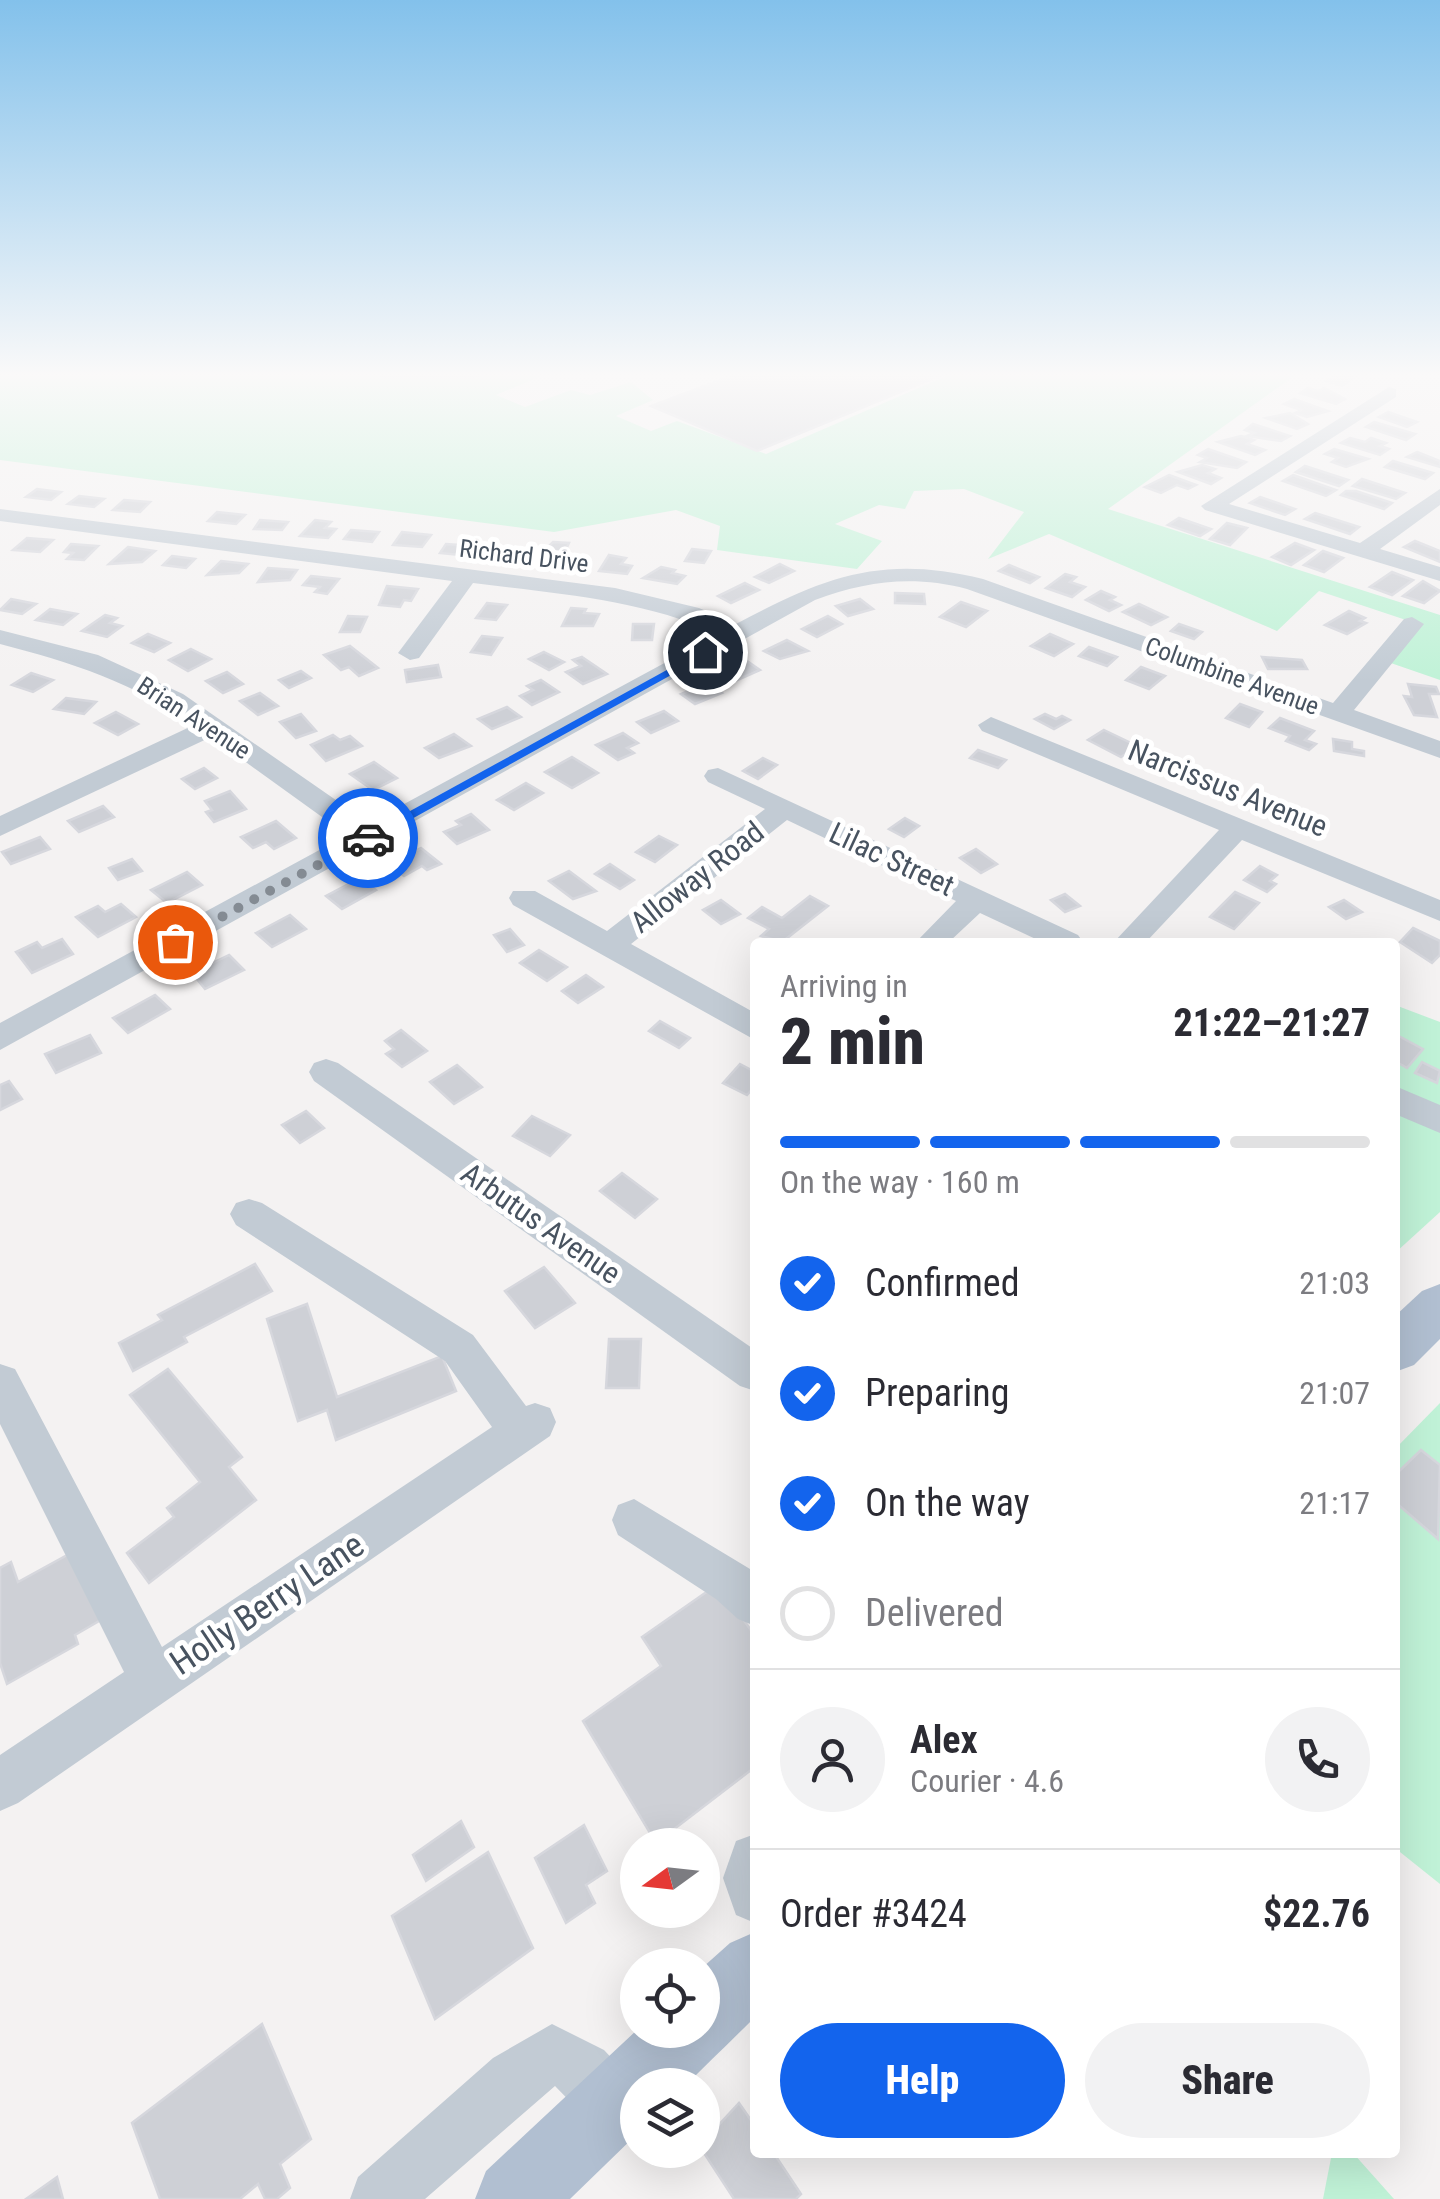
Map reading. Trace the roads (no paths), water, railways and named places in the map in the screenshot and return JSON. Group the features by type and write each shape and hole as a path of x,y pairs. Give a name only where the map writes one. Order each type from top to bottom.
{"main road":[{"path":"1400,1345 1440,1306"},
{"path":"720,2001 750,1973"},
{"path":"514,2199 672,2048"}],"street":[{"path":"1258,477 1212,506 1440,574"},
{"path":"1363,551 1440,495"},
{"name":"Richard Drive","path":"0,515 662,605 738,634"},
{"name":"Columbine Avenue","path":"0,1038 839,580 873,574 926,573 955,578 1440,750"},
{"path":"410,653 467,576"},
{"path":"1338,713 1412,624"},
{"name":"Brian Avenue","path":"0,637 40,645 124,674 174,699 369,837"},
{"name":"Narcissus Avenue","path":"991,725 1440,910"},
{"path":"0,826 212,727"},
{"name":"Lilac Street","path":"718,776 1059,938"},
{"name":"Alloway Road","path":"610,945 785,808"},
{"path":"1133,938 1238,827"},
{"path":"524,898 750,1025"},
{"path":"934,938 976,899"},
{"name":"Arbutus Avenue","path":"326,1072 750,1365"},
{"path":"1400,1100 1440,1120"},
{"name":"Holly Berry Lane","path":"0,1785 527,1427 458,1348 249,1214"},
{"path":"0,1382 154,1681"},
{"path":"634,1520 750,1598"},
{"path":"385,2197 514,2079 552,2053 584,2070 614,2104"}]}
